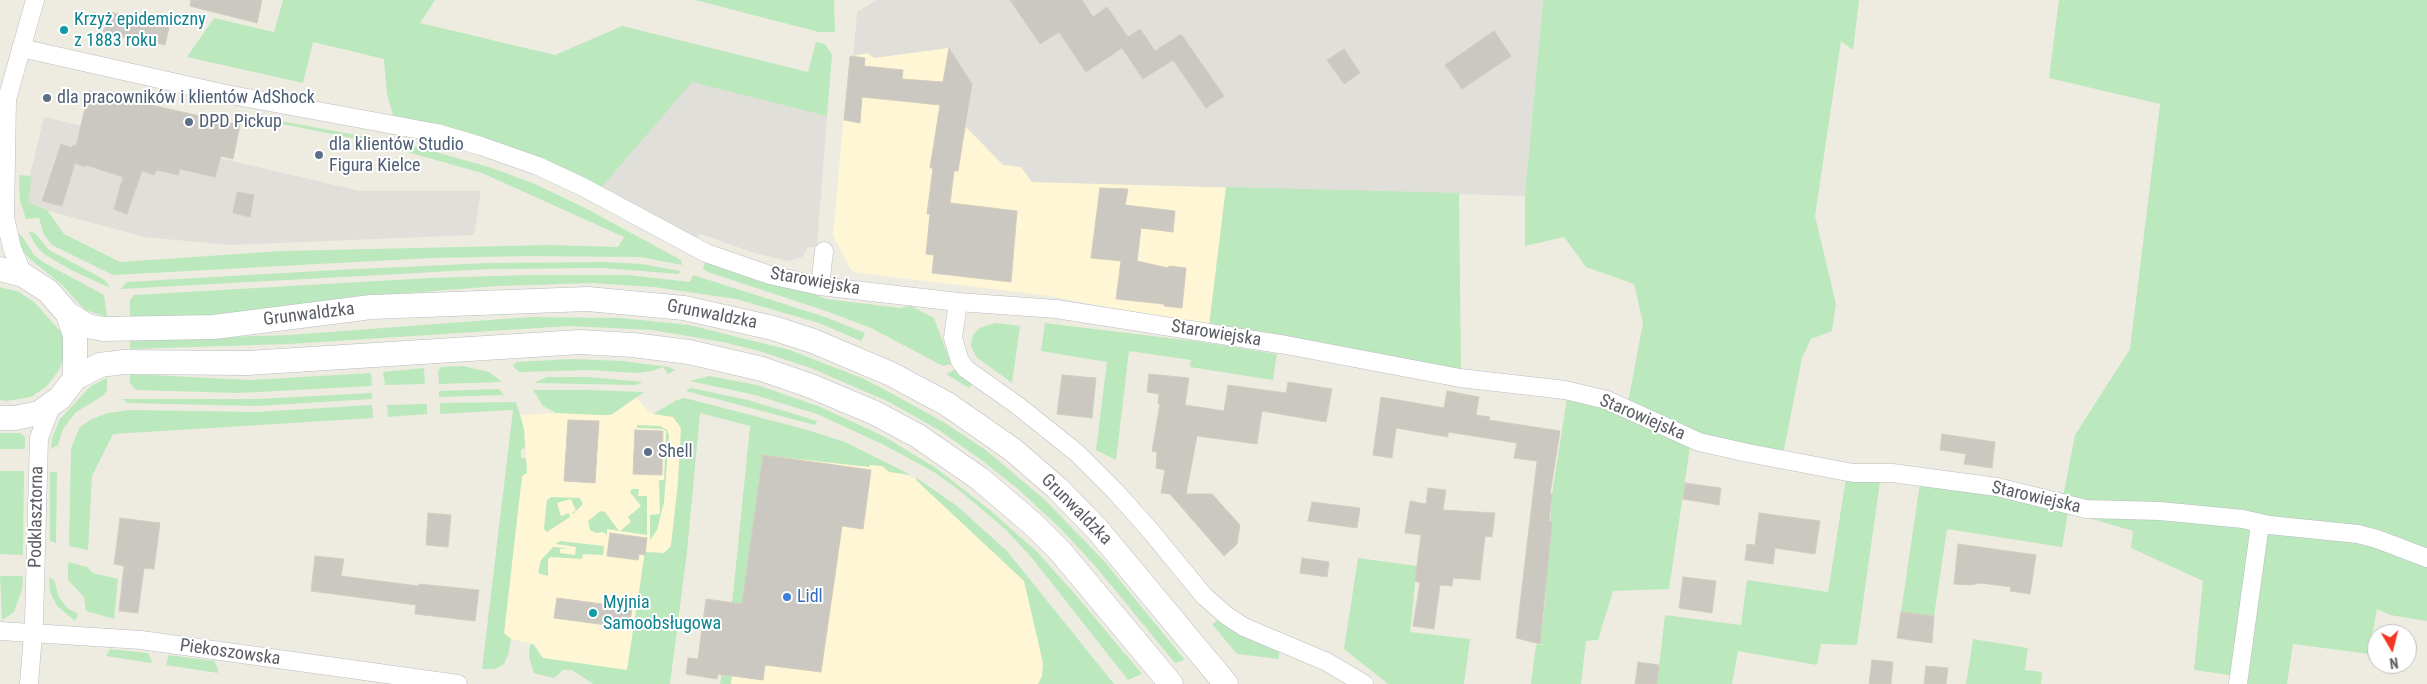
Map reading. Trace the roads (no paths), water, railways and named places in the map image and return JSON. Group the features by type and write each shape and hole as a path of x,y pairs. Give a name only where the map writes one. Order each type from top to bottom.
{"main road":[{"path":"0,269 23,275 48,292 68,314 75,336 75,378"},
{"name":"Grunwaldzka","path":"68,314 87,326 103,329 214,327 372,307 588,299 684,308 773,328 813,341 891,374 947,404 1013,450 1057,488 1098,530 1226,684"},
{"path":"0,418 24,417 39,413 52,404 75,378 100,365 123,362 248,363 563,342 659,348 743,364 811,386 875,414 918,436 980,479 1015,508 1060,551 1171,684"}],"street":[{"path":"23,275 12,248 5,217 4,106 35,0"},
{"name":"Starowiejska","path":"21,48 226,94 437,133 481,146 538,166 584,187 706,253 770,275 820,286 958,302 1056,309 1286,345 1460,378 1572,392 1607,400 1699,442 1852,473 1892,473 1944,478 2016,491 2059,504 2086,509 2160,511 2243,519 2260,524 2363,535 2427,558"},
{"path":"820,286 824,251"},
{"path":"958,302 953,338 960,361 966,369 1017,404 1077,453 1116,491 1150,529 1204,596 1227,616 1256,634 1340,668 1364,684"},
{"name":"Podklasztorna","path":"29,684 33,632 39,438 52,404"},
{"path":"2238,684 2260,524"},
{"name":"Piekoszowska","path":"0,631 141,640 458,684"}],"place":[{"name":"Krzyż epidemiczny z 1883 roku","path":"64,30"},
{"name":"dla pracowników i klientów AdShock","path":"47,98"},
{"name":"DPD Pickup","path":"189,122"},
{"name":"dla klientów Studio Figura Kielce","path":"319,155"},
{"name":"Shell","path":"648,452"},
{"name":"Lidl","path":"787,597"},
{"name":"Myjnia Samoobsługowa","path":"593,613"}]}
